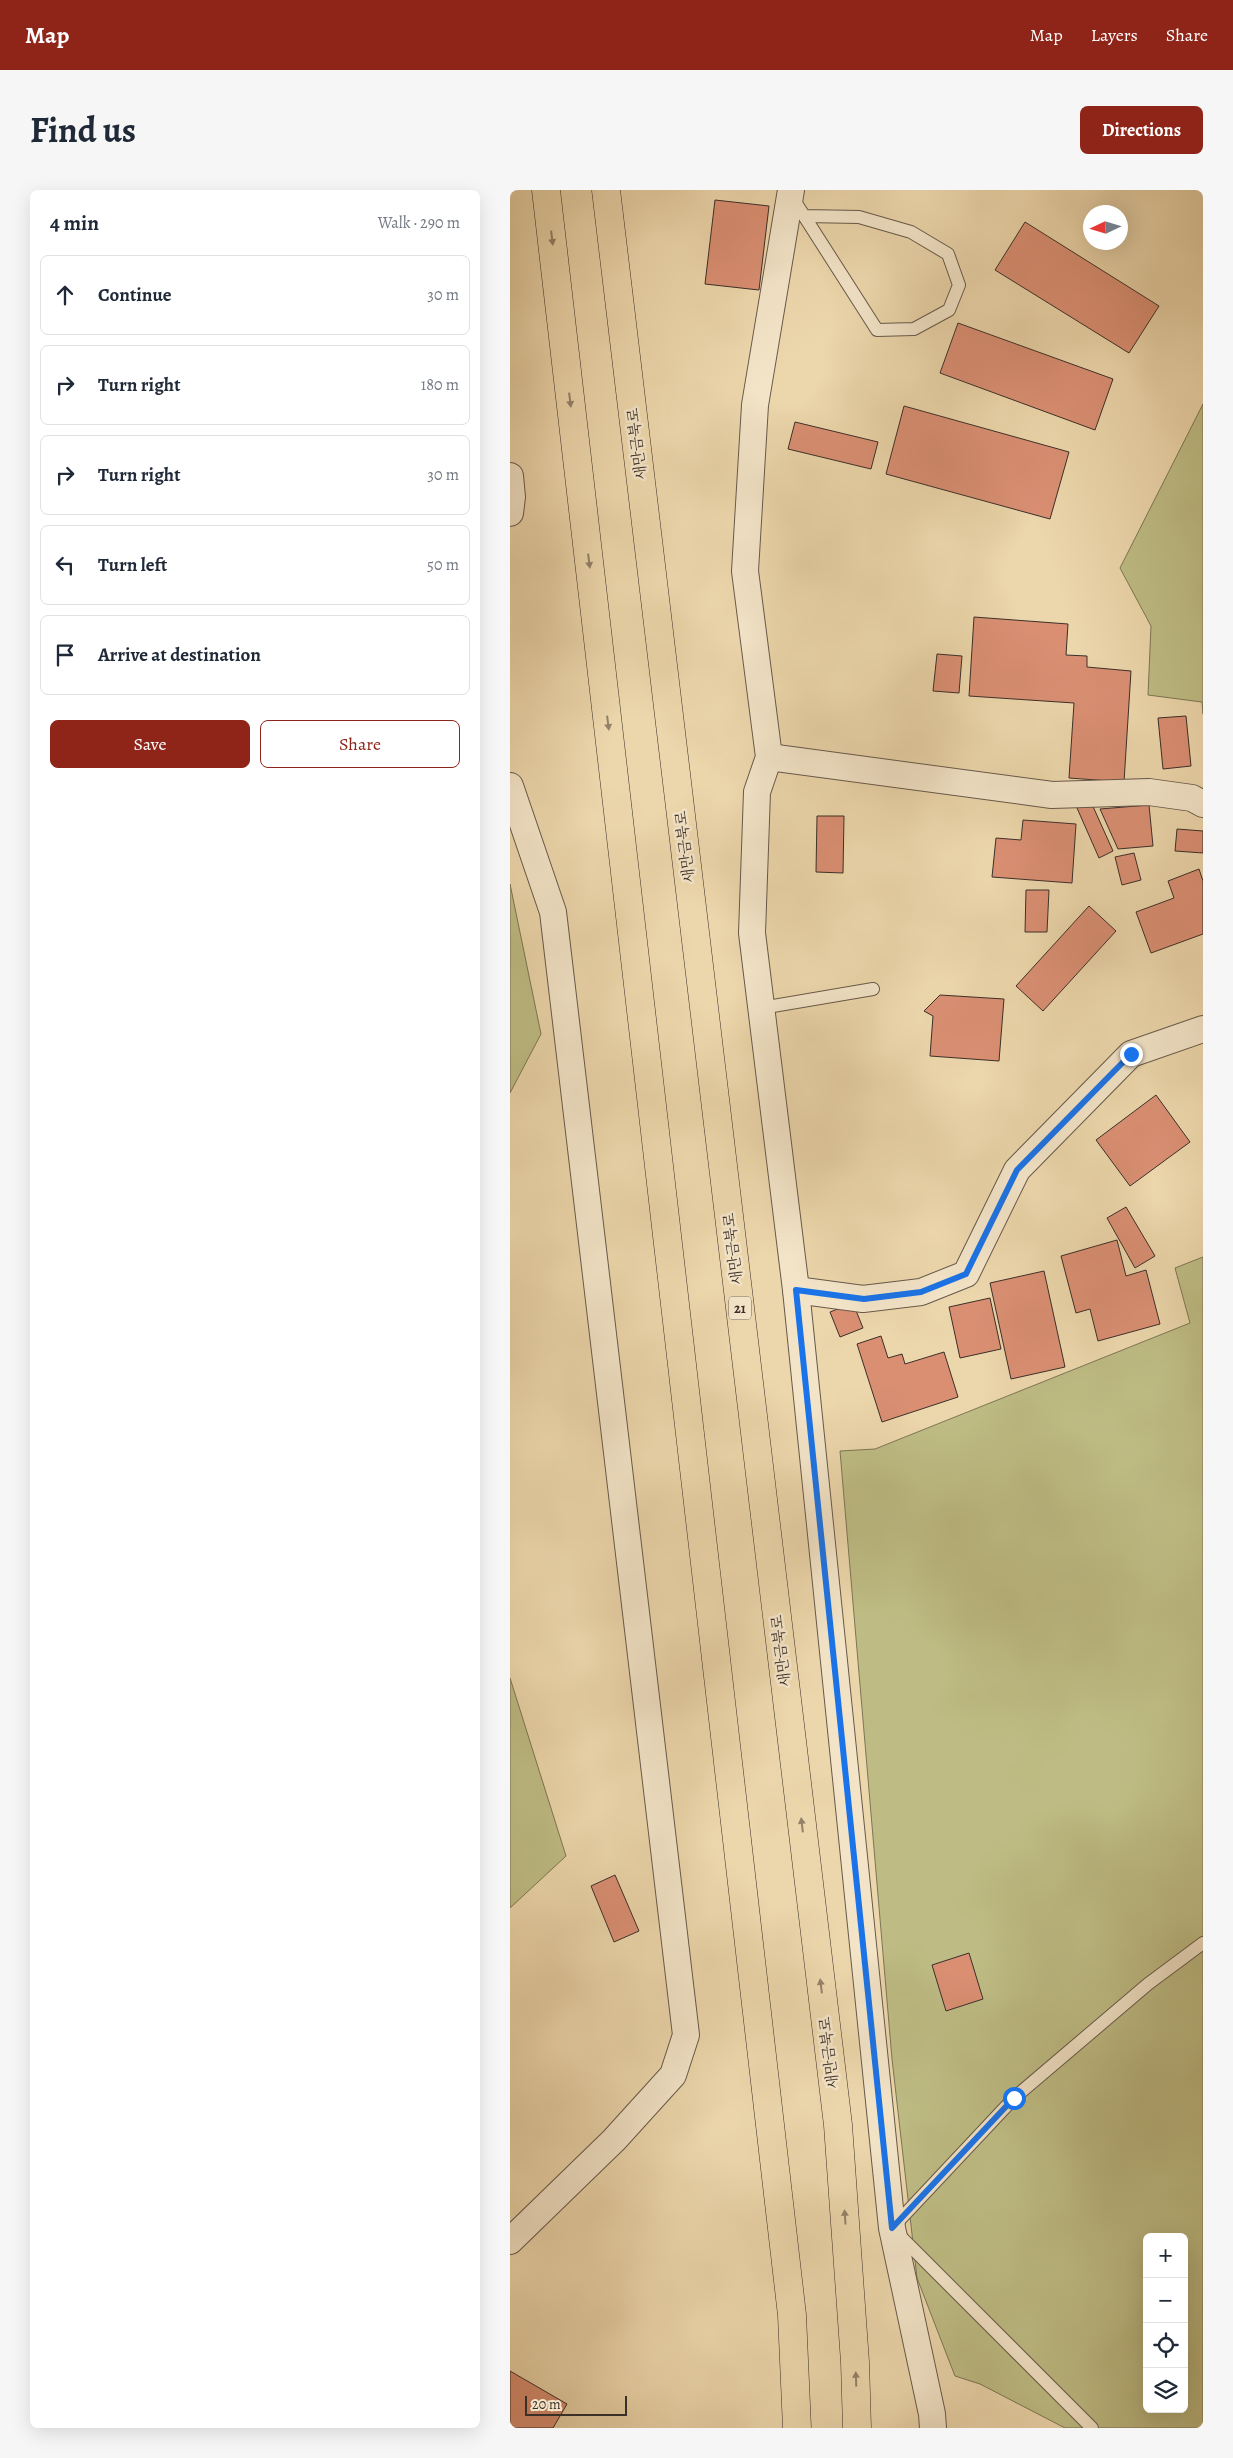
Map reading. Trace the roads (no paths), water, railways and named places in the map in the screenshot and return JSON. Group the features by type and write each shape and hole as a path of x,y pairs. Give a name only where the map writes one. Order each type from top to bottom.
{"highway":[{"path":"546,190 792,2315 797,2428"},
{"name":"새만금북로","path":"606,190 838,2125 855,2362 857,2428"}],"street":[{"path":"786,191 755,405 745,570 769,757 757,792 752,933 796,1290 892,2228 932,2414 933,2428"},
{"path":"769,757 1052,795 1150,792 1192,798 1203,804"},
{"path":"510,786 553,912 686,2035 673,2075 614,2140 510,2241"},
{"path":"796,1290 864,1299 921,1292 966,1274 1017,1170 1131,1054 1203,1029"}],"lane":[{"path":"786,191 805,216 877,330 914,329 949,310 959,285 948,254 910,232 859,217 805,216"},
{"path":"761,1008 873,989"},
{"path":"1092,2428 892,2228 1014,2098 1148,1984 1203,1942"}]}
